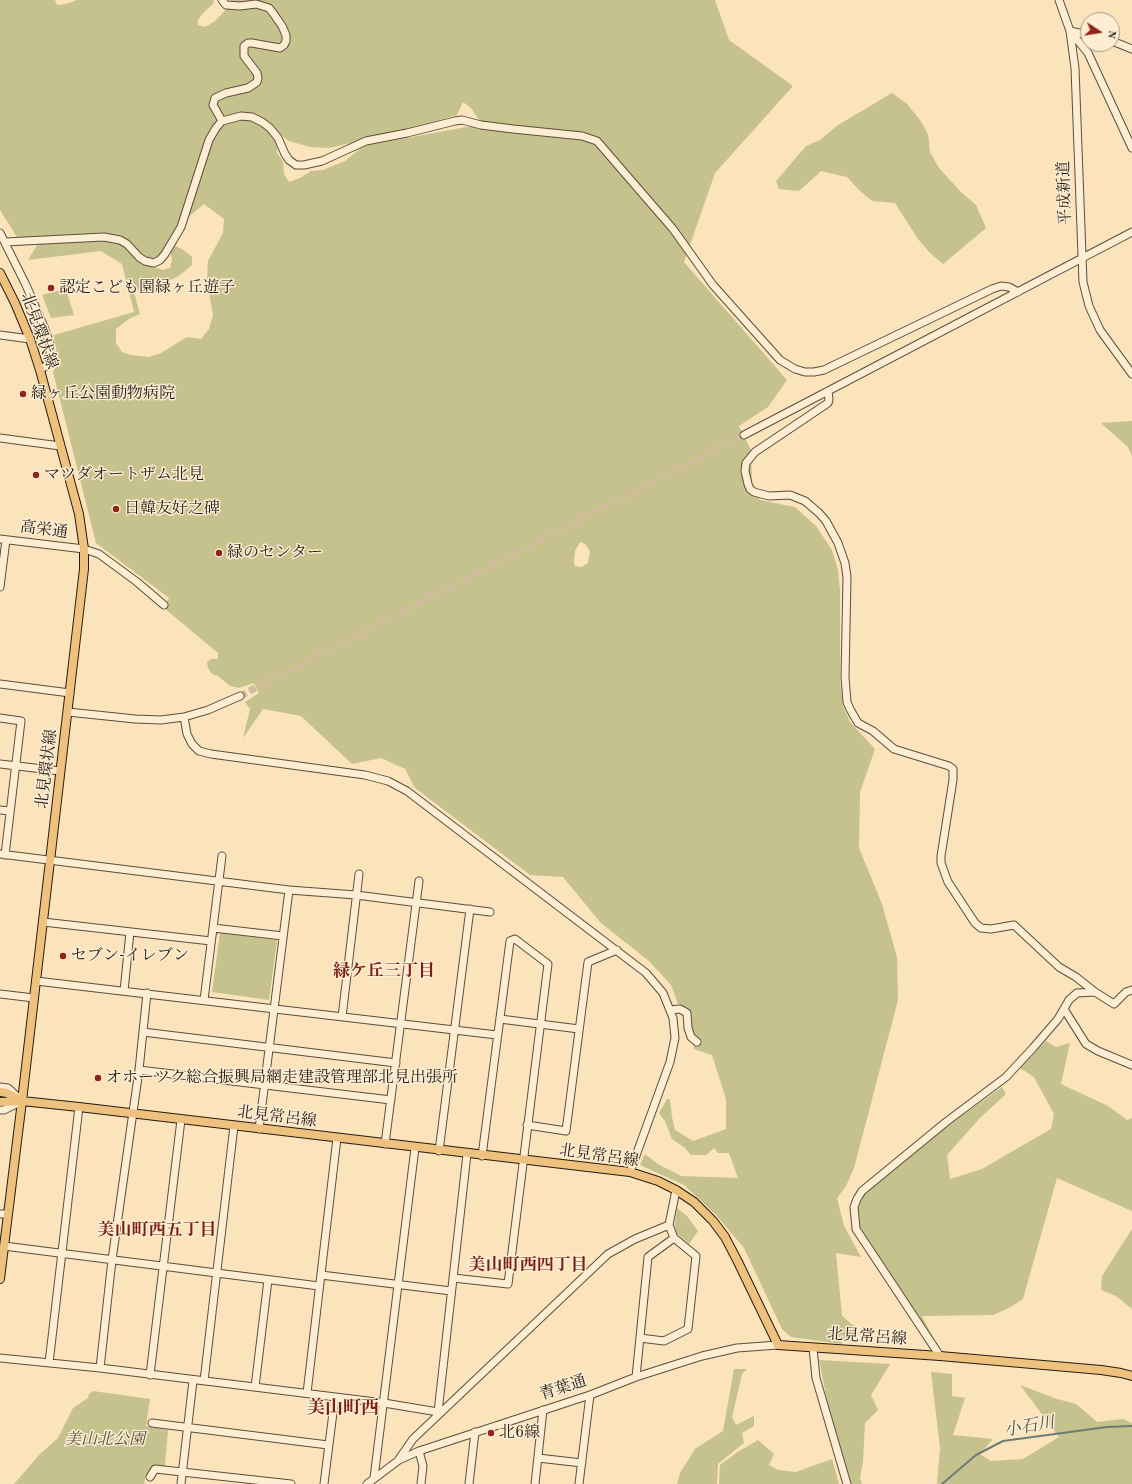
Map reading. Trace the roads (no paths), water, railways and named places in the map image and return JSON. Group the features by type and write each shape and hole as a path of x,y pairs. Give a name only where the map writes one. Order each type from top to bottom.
{"main road":[{"name":"北見環状線","path":"0,273 15,303 30,339 40,370 79,514 84,549 84,569 68,712 22,1101 4,1214 4,1246 1,1258 0,1279"},
{"name":"北見常呂線","path":"0,1092 7,1093 22,1101"},
{"name":"北見常呂線","path":"0,1102 22,1101 79,1107 439,1151 630,1172 658,1181 676,1190 694,1202 706,1213 725,1237 778,1345 940,1356 1101,1370 1132,1376"}],"street":[{"path":"222,0 226,5 240,6 256,4 268,8 274,13 286,35 286,41 280,48 252,43 248,43 244,46 244,56 257,73 257,82 248,88 226,93 216,98 213,105 222,120"},
{"name":"平成新道","path":"1059,0 1070,31 1075,68 1083,282 1090,306 1100,330 1132,374"},
{"path":"1070,31 1080,33"},
{"path":"1070,31 1088,53 1132,148"},
{"path":"1120,44 1132,49"},
{"path":"6,242 104,236 120,240 127,244 139,257 145,261 154,263 160,260 181,227 209,140 222,120 252,117 262,122 270,128 278,138 285,154 296,165 312,164 322,161 366,141 407,133 455,120 462,120 481,125 564,134 590,138 597,141 673,230 713,285 780,360 795,369 805,372 824,370 1000,286 1009,287 1018,292"},
{"path":"744,435 1018,292 1081,257 1132,232"},
{"path":"0,233 6,242 26,285 50,344 50,360 47,365 40,370"},
{"path":"0,335 30,339"},
{"path":"828,391 829,400 824,406 755,452 746,463 745,467 750,489 754,492 769,496 790,495 805,501 826,521 838,543 845,562 847,577 845,678 847,702 850,709 858,723 873,731 894,749 949,766 953,769 954,780 940,856 948,882 975,923 981,928 991,929 1014,925 1059,967 1114,1004 1126,992 1132,990"},
{"path":"0,438 60,446"},
{"path":"0,586 3,539"},
{"name":"高栄通","path":"3,539 84,549 99,554 137,582 164,605"},
{"path":"0,684 70,693"},
{"path":"68,712 135,719 161,720 184,717 208,710 240,696"},
{"path":"184,717 187,734 192,744 199,750 226,756 365,774 388,781 407,791 646,973 663,993 674,1018 675,1038 670,1062 630,1172"},
{"path":"0,718 21,721 3,855 289,890 356,895 490,912"},
{"path":"0,764 60,771"},
{"path":"0,810 10,811"},
{"path":"204,1000 222,856"},
{"path":"342,1017 358,874"},
{"path":"385,1144 419,881"},
{"path":"259,1129 289,890"},
{"path":"439,1151 470,909"},
{"path":"43,922 211,941"},
{"path":"213,928 283,936"},
{"path":"124,991 130,932"},
{"path":"453,1278 508,1284 548,964 515,939 510,941 482,1156"},
{"path":"527,1125 566,1131 588,962 617,950"},
{"path":"36,981 497,1035"},
{"path":"940,1356 859,1235 856,1229 854,1207 862,1191 946,1122 1006,1077 1058,1019 1069,1000 1077,993 1095,992"},
{"path":"100,1368 112,1260 139,1070 147,993"},
{"path":"0,994 34,998"},
{"path":"670,1010 680,1009 687,1013 688,1028 691,1037 697,1042"},
{"path":"1064,1009 1086,1044 1098,1051 1132,1065"},
{"path":"500,1019 579,1029"},
{"path":"143,1032 396,1063"},
{"path":"139,1070 391,1100"},
{"path":"0,1087 8,1088 22,1101 4,1110 0,1110"},
{"path":"49,1363 79,1107"},
{"path":"150,1375 181,1120"},
{"path":"204,1381 234,1126"},
{"path":"307,1393 337,1138"},
{"path":"374,1478 415,1148"},
{"path":"439,1413 467,1154"},
{"path":"640,1338 664,1341 688,1329 696,1256 674,1238 668,1225 676,1190"},
{"path":"398,1460 413,1439 439,1413 608,1254 668,1225"},
{"path":"636,1377 648,1258 674,1238"},
{"path":"4,1246 319,1286"},
{"path":"321,1275 451,1292"},
{"path":"255,1387 268,1280"},
{"name":"青葉通","path":"367,1484 398,1460 419,1451 590,1395 636,1377 702,1356 737,1348 778,1345"},
{"path":"813,1348 816,1378 847,1484"},
{"path":"0,1358 100,1368 193,1381 307,1393 384,1403 439,1413"},
{"path":"181,1484 193,1381"},
{"path":"579,1484 590,1395"},
{"path":"324,1484 335,1397"},
{"path":"535,1484 543,1410"},
{"path":"152,1423 328,1445"},
{"path":"469,1484 475,1432"},
{"path":"419,1451 423,1466 421,1484"},
{"path":"538,1458 582,1463"},
{"path":"150,1477 155,1469 291,1484"}],"waterway":[{"name":"小石川","path":"942,1484 976,1455 1003,1441 1107,1427 1132,1426"}],"tunnel":[{"path":"240,696 744,435"}],"place":[{"name":"認定こども園緑ヶ丘遊子","path":"51,288"},
{"name":"緑ヶ丘公園動物病院","path":"23,394"},
{"name":"マツダオートザム北見","path":"36,475"},
{"name":"日韓友好之碑","path":"116,509"},
{"name":"緑のセンター","path":"219,553"},
{"name":"セブン-イレブン","path":"63,956"},
{"name":"オホーツク総合振興局網走建設管理部北見出張所","path":"98,1078"},
{"name":"北6線","path":"491,1433"}],"district":[{"name":"緑ケ丘三丁目","path":"384,972"},
{"name":"美山町西五丁目","path":"157,1231"},
{"name":"美山町西四丁目","path":"528,1266"},
{"name":"美山町西","path":"343,1408"}],"park label":[{"name":"美山北公園","path":"105,1440"}]}
